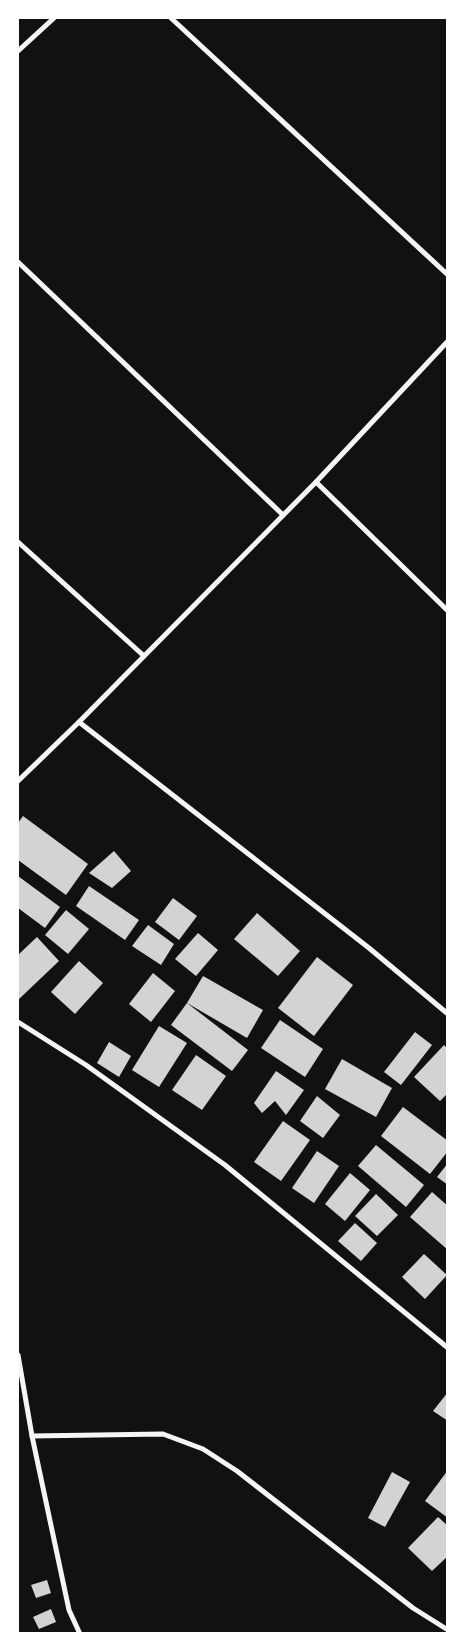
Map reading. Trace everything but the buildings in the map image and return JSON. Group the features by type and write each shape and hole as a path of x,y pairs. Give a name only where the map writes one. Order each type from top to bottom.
{"street":[{"path":"18,51 54,18"},
{"path":"171,18 448,275"},
{"path":"18,262 283,515"},
{"path":"18,781 79,722 316,482 448,341"},
{"path":"316,482 448,611"},
{"path":"18,542 144,656"},
{"path":"79,722 369,948 448,1014"},
{"path":"18,1022 86,1064 225,1164 448,1348"},
{"path":"18,1355 32,1436 69,1610 80,1634"},
{"path":"32,1436 163,1434 203,1449 237,1472 413,1608 448,1630"}]}
